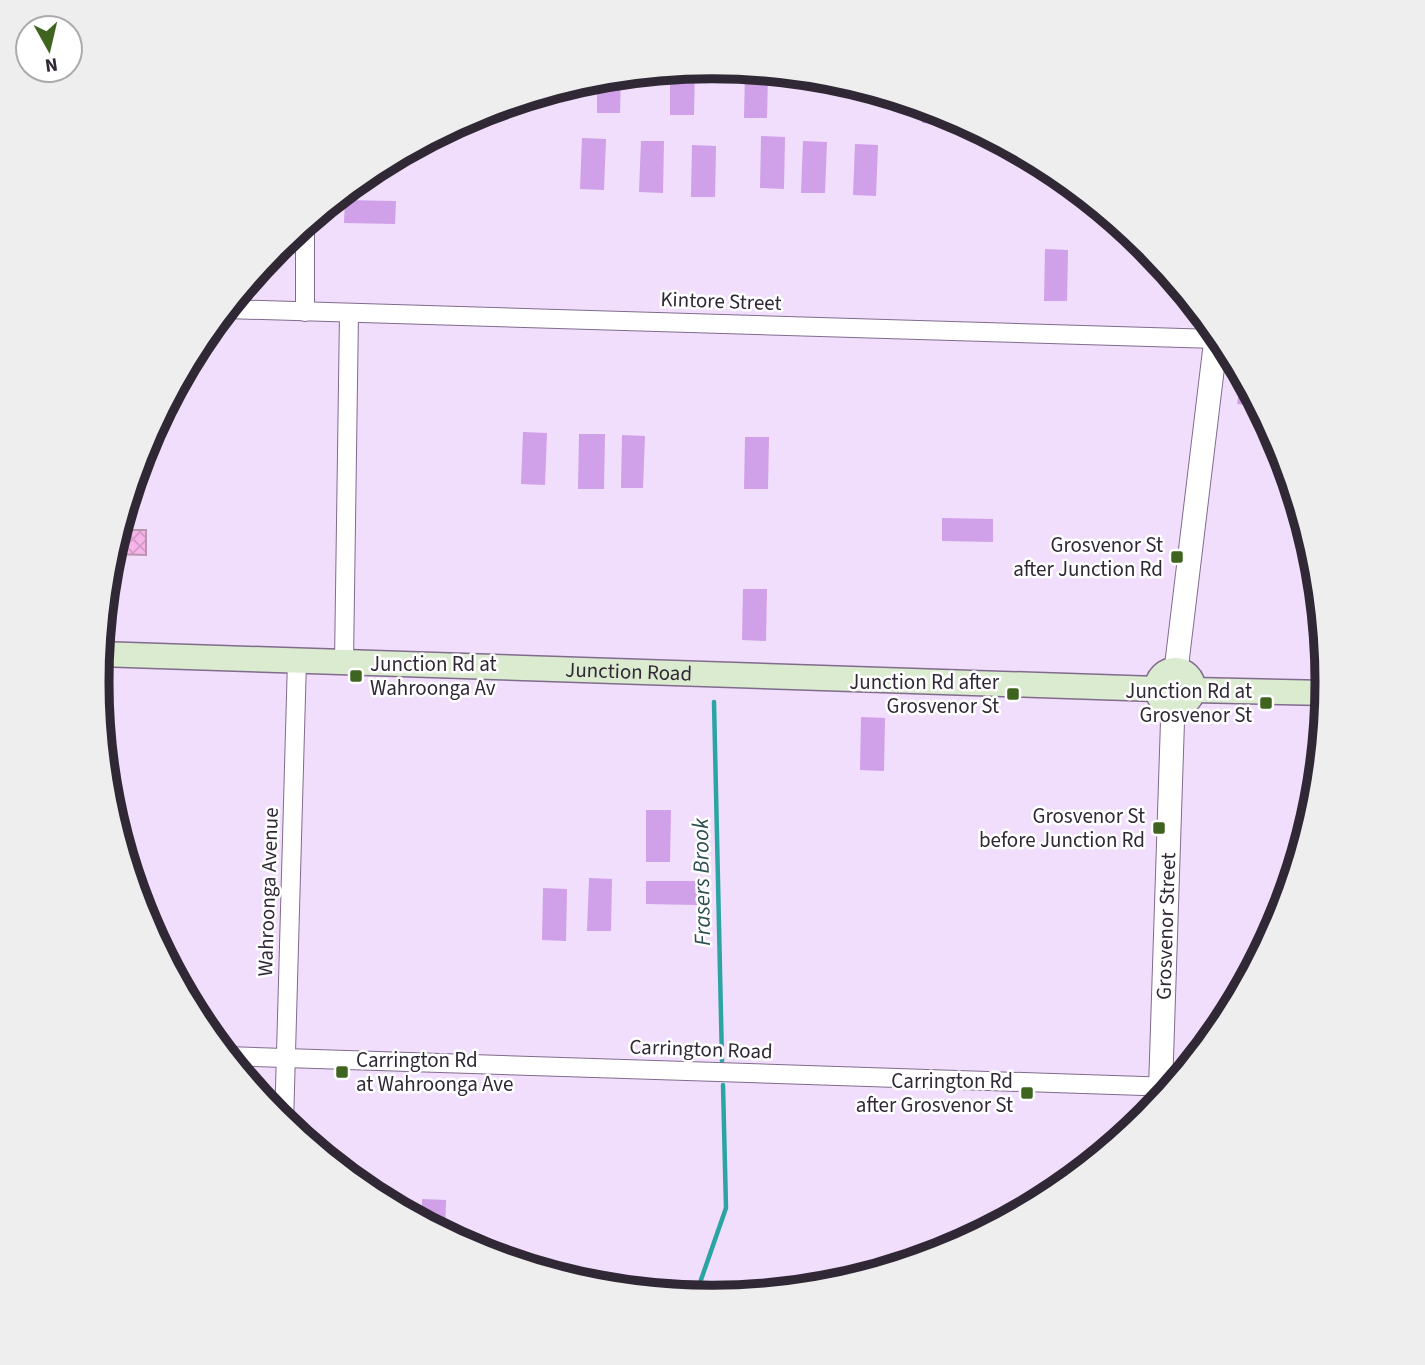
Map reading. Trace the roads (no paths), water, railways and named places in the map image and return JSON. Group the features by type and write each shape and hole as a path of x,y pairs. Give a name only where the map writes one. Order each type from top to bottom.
{"main road":[{"name":"Junction Road","path":"110,654 1165,698"},
{"path":"1176,670 1189,676 1194,690 1187,702 1165,698 1163,676 1176,670"},
{"path":"1194,690 1316,693"}],"street":[{"path":"305,238 305,312"},
{"name":"Kintore Street","path":"238,309 1205,335"},
{"path":"344,662 349,313"},
{"path":"1176,670 1214,348"},
{"name":"Wahroonga Avenue","path":"285,1107 297,660"},
{"name":"Grosvenor Street","path":"1165,698 1165,1082"},
{"name":"Carrington Road","path":"239,1056 1155,1093"}],"waterway":[{"name":"Frasers Brook","path":"714,702 722,1061"},
{"name":"Frasers Brook","path":"699,1286 726,1208 723,1085"}],"place":[{"name":"Grosvenor St after Junction Rd","path":"1177,557"},
{"name":"Junction Rd at Wahroonga Av","path":"356,676"},
{"name":"Junction Rd after Grosvenor St","path":"1013,694"},
{"name":"Junction Rd at Grosvenor St","path":"1266,703"},
{"name":"Grosvenor St before Junction Rd","path":"1159,828"},
{"name":"Carrington Rd at Wahroonga Ave","path":"342,1072"},
{"name":"Carrington Rd after Grosvenor St","path":"1027,1093"}]}
